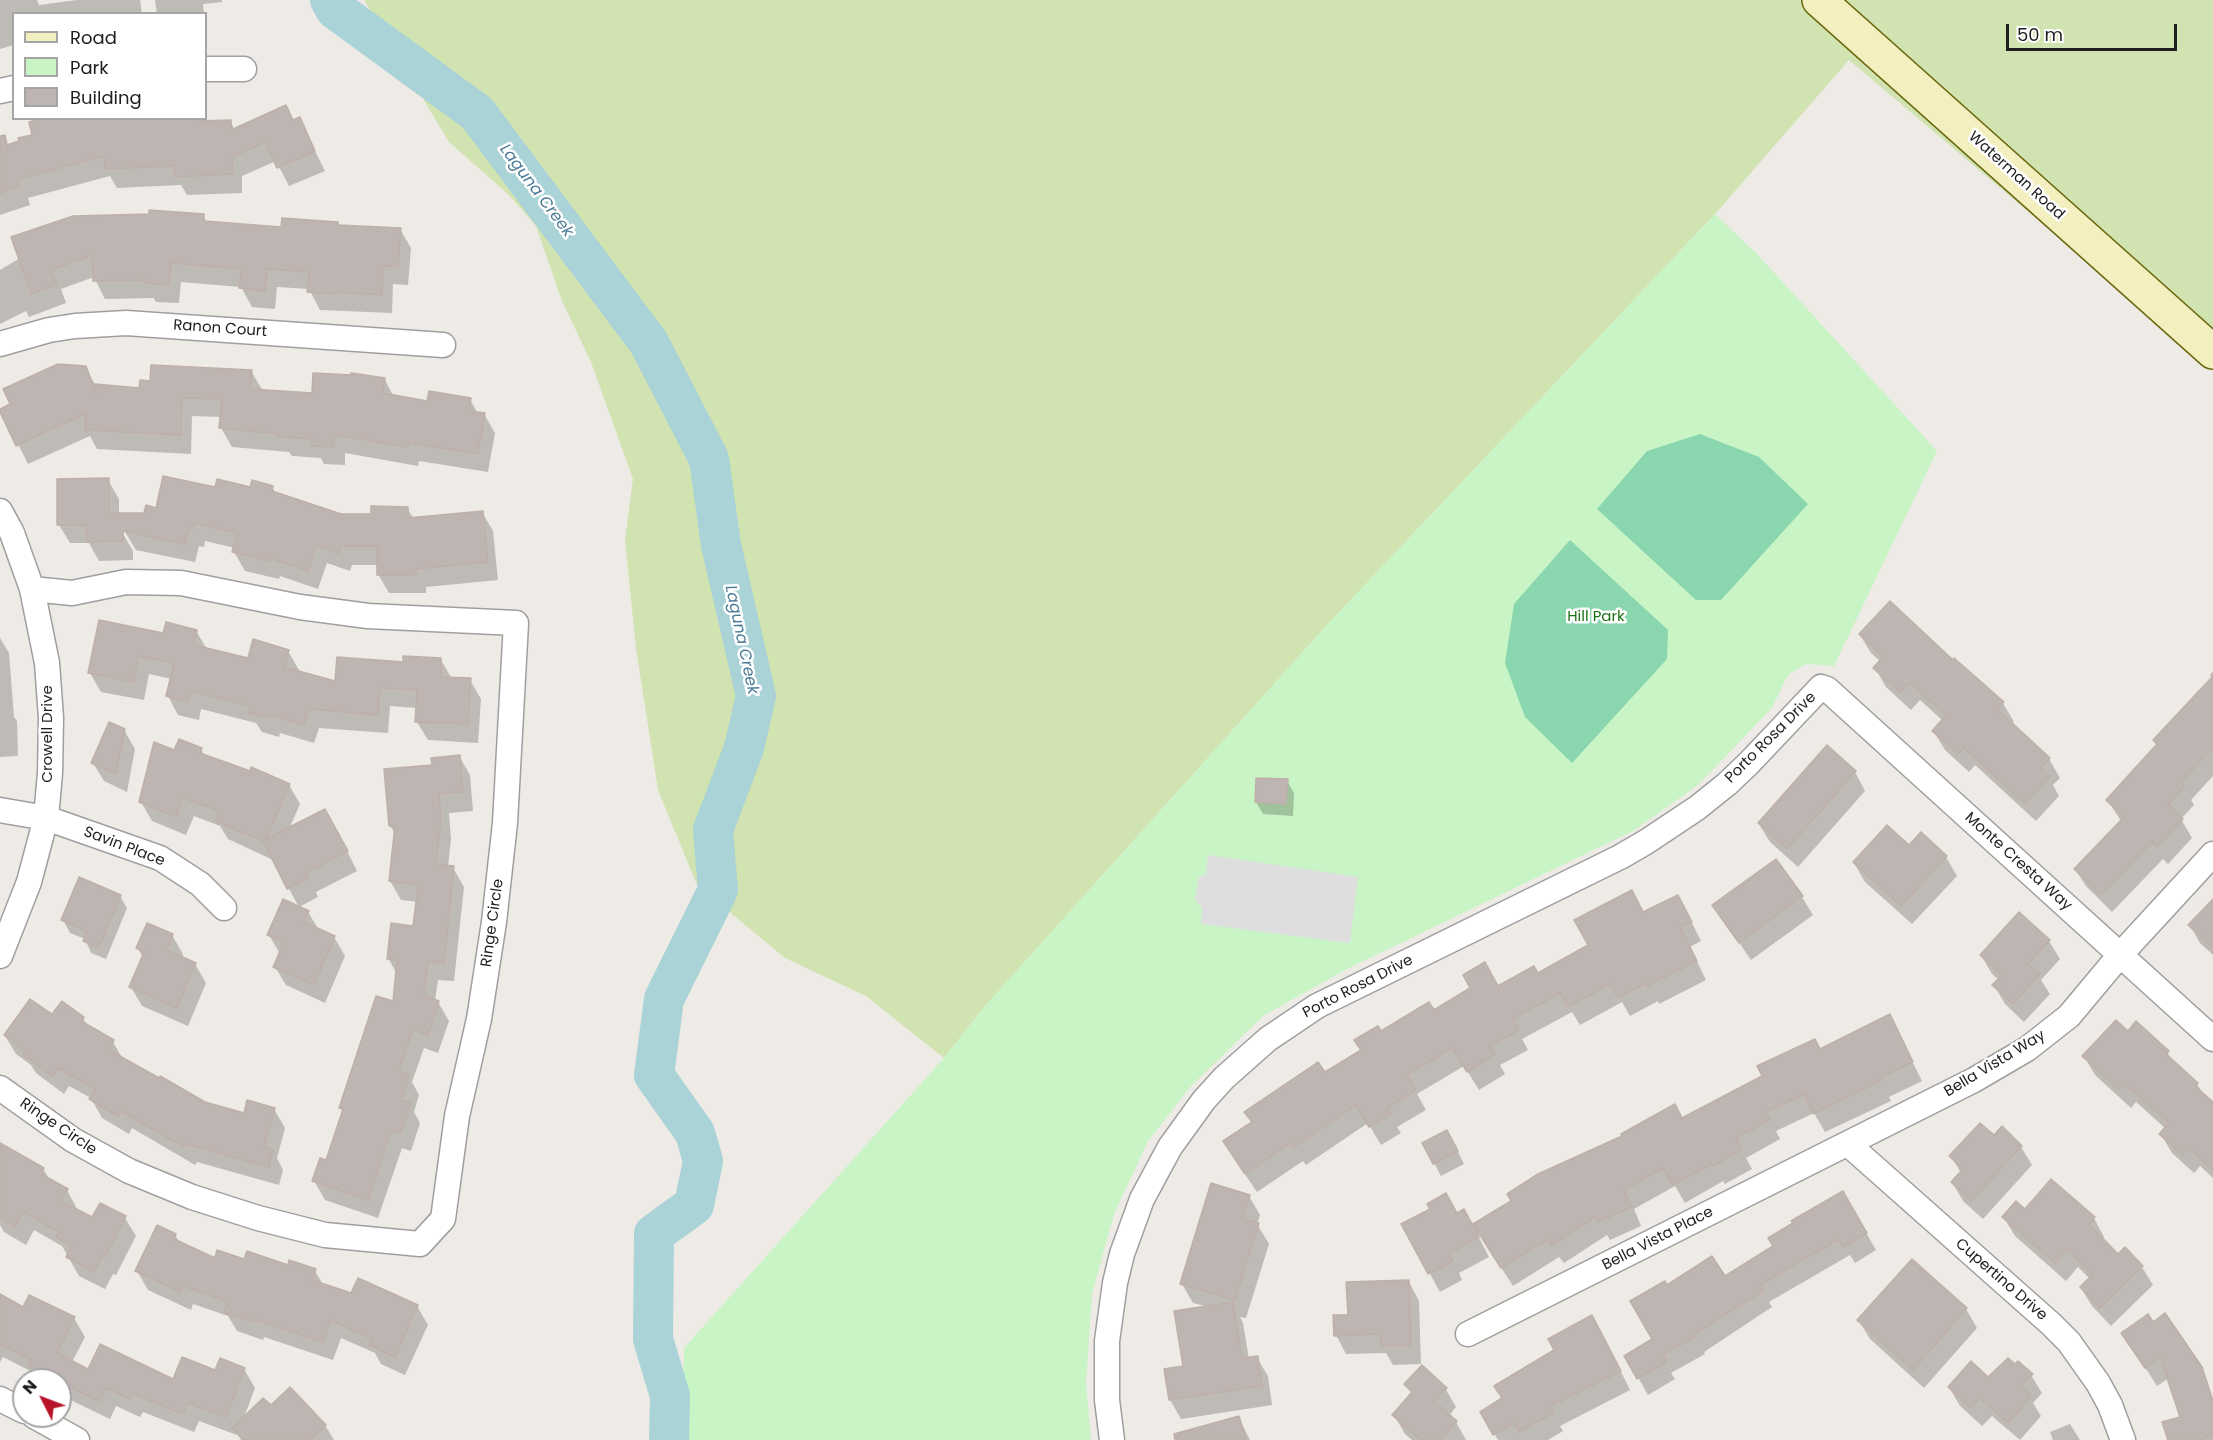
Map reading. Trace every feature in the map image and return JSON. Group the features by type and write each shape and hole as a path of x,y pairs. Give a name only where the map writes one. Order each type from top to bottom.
{"main road":[{"name":"Waterman Road","path":"1819,0 2213,352"}],"street":[{"path":"207,69 244,69"},
{"name":"Ranon Court","path":"0,344 49,330 126,322 443,345"},
{"name":"Crowell Drive","path":"0,512 12,533 32,589 47,663 51,718 46,818 29,882 0,956"},
{"name":"Ringe Circle","path":"0,1088 73,1140 129,1171 192,1197 258,1218 326,1235 420,1244 443,1219 457,1116 479,1019 493,932 505,824 516,623 368,616 300,607 181,583 126,582 72,593 32,589"},
{"name":"Monte Cresta Way","path":"1821,687 1827,689 2213,1039"},
{"name":"Porto Rosa Drive","path":"1112,1440 1107,1400 1107,1341 1115,1283 1122,1254 1142,1199 1170,1148 1204,1100 1224,1078 1268,1039 1317,1006 1620,857 1646,842 1697,808 1727,784 1821,687"},
{"name":"Savin Place","path":"0,810 46,818 160,858 200,884 225,908"},
{"name":"Bella Vista Way","path":"1848,1144 1974,1080 2027,1049 2069,1016 2120,955 2213,854"},
{"name":"Bella Vista Place","path":"1468,1334 1848,1144"},
{"name":"Cupertino Drive","path":"1848,1144 2069,1342 2098,1383 2110,1405 2123,1440"},
{"path":"56,1428 77,1440"}],"green space":[{"path":"364,0 2213,0 2213,368 1849,60 1715,214 1326,626 985,1006 944,1058 866,996 785,958 697,885 658,790 636,648 625,540 633,479 591,362 562,301 536,226 510,196 449,142"},
{"name":"Hill Park","path":"1715,214 1758,255 1937,451 1834,666 1806,664 1788,675 1772,708 1698,785 1633,831 1347,969 1263,1016 1190,1087 1148,1141 1114,1214 1092,1294 1086,1384 1091,1440 683,1440 684,1348 944,1058 985,1006 1326,626"},
{"path":"1700,434 1759,457 1808,504 1721,600 1696,600 1597,509 1647,451"},
{"path":"1570,540 1668,630 1667,659 1572,763 1525,717 1505,663 1514,604"}],"shaded area":[{"path":"1208,855 1358,877 1350,943 1201,924 1202,907 1195,900 1199,877 1206,874"}],"building":[{"path":"286,105 293,120 300,117 315,151 277,168 265,142 232,157 233,174 175,177 175,166 105,169 104,156 18,179 20,186 0,193 0,136 5,135 7,145 19,141 18,138 32,135 29,122 36,120 231,120 231,130"},
{"path":"149,210 204,214 204,221 281,227 282,218 338,222 338,225 401,228 398,266 383,266 382,295 333,292 333,294 307,292 309,272 267,269 265,291 239,288 241,269 171,263 169,285 144,283 144,280 93,281 92,255 51,270 57,284 31,294 11,237 73,216 149,214"},
{"path":"58,364 86,366 96,394 95,384 139,388 140,380 150,381 151,365 252,370 251,389 312,393 313,373 351,375 351,373 385,378 383,393 427,401 429,391 471,398 469,411 485,413 478,454 409,443 408,447 335,435 334,447 312,446 312,439 279,437 279,434 219,428 222,399 182,398 181,435 85,430 86,413 16,446 0,412 0,409 10,404 3,389"},
{"path":"163,476 215,487 217,479 250,487 252,480 273,486 272,491 341,514 371,514 371,506 408,507 408,518 483,511 488,562 416,569 416,575 377,575 377,546 341,546 339,553 316,545 308,571 269,558 268,561 232,552 237,533 194,523 193,529 189,528 185,544 123,531 123,541 87,542 87,525 57,525 57,479 109,478 109,513 144,513 146,505 156,508"},
{"path":"1890,601 1953,660 1954,658 2004,702 1997,709 2050,758 2041,768 2050,776 2025,804 1964,748 1958,754 1932,731 1946,715 1909,683 1900,692 1873,668 1883,657 1859,634"},
{"path":"99,620 163,633 166,622 197,630 194,645 248,658 253,639 289,650 284,667 335,681 337,657 403,662 403,656 441,658 441,677 471,678 468,724 415,722 417,690 380,688 378,715 308,709 304,725 269,715 268,718 249,713 251,706 191,691 188,702 166,696 174,663 138,656 134,682 88,673"},
{"path":"2213,676 2213,748 2181,782 2185,786 2168,805 2183,819 2157,847 2152,842 2101,895 2074,869 2124,817 2106,800 2157,744 2153,740"},
{"path":"109,722 125,729 116,774 91,763"},
{"path":"179,739 202,748 200,753 250,771 251,767 290,784 266,839 325,809 348,851 306,873 309,877 287,889 263,841 215,821 219,811 183,798 176,817 139,802 154,742 174,750"},
{"path":"1827,745 1856,771 1787,849 1758,823"},
{"path":"460,755 463,792 439,794 441,819 436,864 454,866 444,963 428,961 424,996 439,1001 428,1035 413,1030 399,1071 409,1075 401,1100 410,1103 401,1133 391,1130 368,1200 312,1181 320,1158 326,1160 343,1109 339,1108 376,996 393,1001 397,960 387,959 391,923 413,926 418,885 389,881 395,825 389,826 384,769 432,765 431,758"},
{"path":"1256,778 1288,779 1286,804 1255,802"},
{"path":"1887,825 1909,845 1921,832 1947,856 1901,906 1853,862"},
{"path":"1776,859 1803,896 1739,943 1712,905"},
{"path":"79,877 121,895 99,948 83,941 87,931 61,920"},
{"path":"1632,890 1643,912 1678,895 1692,922 1680,927 1697,961 1618,998 1610,984 1568,1007 1560,993 1513,1019 1519,1030 1490,1046 1495,1054 1467,1072 1452,1048 1407,1075 1416,1090 1387,1108 1391,1114 1369,1127 1356,1105 1294,1147 1291,1143 1245,1174 1223,1141 1252,1122 1244,1112 1318,1062 1325,1072 1361,1050 1354,1040 1378,1026 1381,1031 1429,1002 1434,1010 1470,988 1463,975 1485,962 1498,986 1534,966 1538,973 1588,945 1574,920"},
{"path":"283,899 309,911 304,922 335,936 314,985 273,967 284,942 267,935"},
{"path":"2213,899 2213,948 2188,925"},
{"path":"2019,912 2050,940 2028,964 2040,974 2013,1004 1992,985 2002,975 1980,955"},
{"path":"147,923 173,934 167,950 196,963 177,1008 129,987 144,952 136,948"},
{"path":"30,999 52,1014 62,1001 84,1017 81,1021 114,1040 109,1050 205,1102 244,1113 247,1100 275,1108 264,1147 273,1149 269,1167 186,1144 184,1147 121,1111 118,1116 89,1099 95,1089 58,1068 53,1076 23,1055 26,1051 4,1035"},
{"path":"1890,1014 1913,1062 1880,1078 1881,1081 1813,1114 1804,1094 1766,1112 1770,1120 1736,1138 1742,1150 1713,1166 1711,1164 1673,1185 1663,1168 1624,1190 1632,1207 1598,1222 1595,1217 1552,1245 1548,1239 1501,1268 1473,1224 1511,1201 1507,1194 1538,1174 1622,1136 1621,1134 1675,1104 1682,1118 1762,1076 1757,1066 1815,1039 1820,1049"},
{"path":"2116,1020 2128,1031 2136,1021 2169,1051 2166,1054 2198,1083 2195,1086 2213,1102 2213,1170 2189,1148 2183,1155 2159,1134 2169,1123 2125,1084 2119,1090 2082,1056"},
{"path":"1980,1123 1994,1135 2002,1126 2022,1146 1971,1201 1951,1182 1963,1169 1949,1156"},
{"path":"1447,1130 1458,1151 1433,1164 1422,1143"},
{"path":"0,1143 44,1168 41,1174 68,1189 61,1201 92,1217 100,1203 126,1216 105,1257 102,1256 94,1272 66,1257 72,1246 56,1237 59,1232 23,1212 15,1227 0,1218"},
{"path":"2051,1179 2095,1217 2089,1224 2118,1254 2125,1247 2143,1266 2100,1308 2080,1287 2092,1275 2067,1249 2055,1263 2002,1217 2016,1201 2025,1209"},
{"path":"1211,1183 1250,1195 1243,1219 1259,1223 1235,1300 1180,1284"},
{"path":"1843,1191 1867,1233 1843,1247 1839,1239 1760,1285 1764,1290 1695,1334 1696,1336 1663,1355 1666,1362 1637,1379 1624,1356 1652,1339 1630,1301 1665,1281 1667,1285 1712,1256 1725,1276 1773,1246 1768,1238 1793,1223 1791,1221"},
{"path":"1446,1193 1457,1213 1464,1209 1479,1237 1449,1254 1453,1261 1428,1274 1401,1224 1430,1209 1427,1204"},
{"path":"157,1225 176,1234 174,1239 215,1258 217,1250 244,1259 247,1251 288,1265 289,1260 316,1269 312,1280 351,1293 358,1278 418,1305 395,1357 369,1345 372,1339 330,1320 323,1342 253,1319 252,1322 224,1313 228,1302 183,1286 180,1292 135,1271"},
{"path":"1912,1259 1967,1308 1913,1370 1857,1320"},
{"path":"1409,1280 1411,1345 1381,1346 1380,1334 1334,1336 1333,1315 1348,1315 1346,1282"},
{"path":"0,1294 23,1307 29,1295 75,1317 57,1353 88,1369 100,1344 173,1379 182,1357 215,1370 220,1358 245,1368 226,1417 188,1403 183,1414 133,1394 130,1399 106,1388 99,1401 72,1388 72,1368 32,1368 28,1366 31,1359 0,1344"},
{"path":"1233,1302 1242,1358 1258,1356 1262,1386 1169,1400 1164,1369 1183,1366 1174,1311"},
{"path":"2165,1313 2202,1367 2213,1401 2213,1435 2198,1440 2168,1440 2162,1422 2180,1417 2160,1357 2145,1368 2121,1333 2148,1314 2153,1322"},
{"path":"1592,1315 1621,1371 1551,1406 1554,1412 1519,1432 1514,1423 1493,1435 1480,1412 1502,1398 1494,1386 1554,1350 1548,1339"},
{"path":"2008,1358 2015,1364 2018,1361 2033,1374 2021,1385 2031,1397 2008,1423 1980,1398 1971,1408 1948,1387 1971,1361 1988,1377"},
{"path":"1422,1365 1447,1388 1434,1401 1457,1421 1440,1440 1421,1440 1392,1415 1412,1392 1404,1384"},
{"path":"290,1387 326,1425 310,1440 244,1440 232,1428 263,1398 271,1405"},
{"path":"1239,1416 1246,1440 1175,1440 1174,1434"}],"waterway":[{"name":"Laguna Creek","path":"330,0 335,9 477,113 649,343 709,459 721,545 756,696 744,748 713,830 718,890 664,999 654,1075 695,1133 703,1161 694,1205 654,1234 653,1339 670,1396 669,1440"}]}
